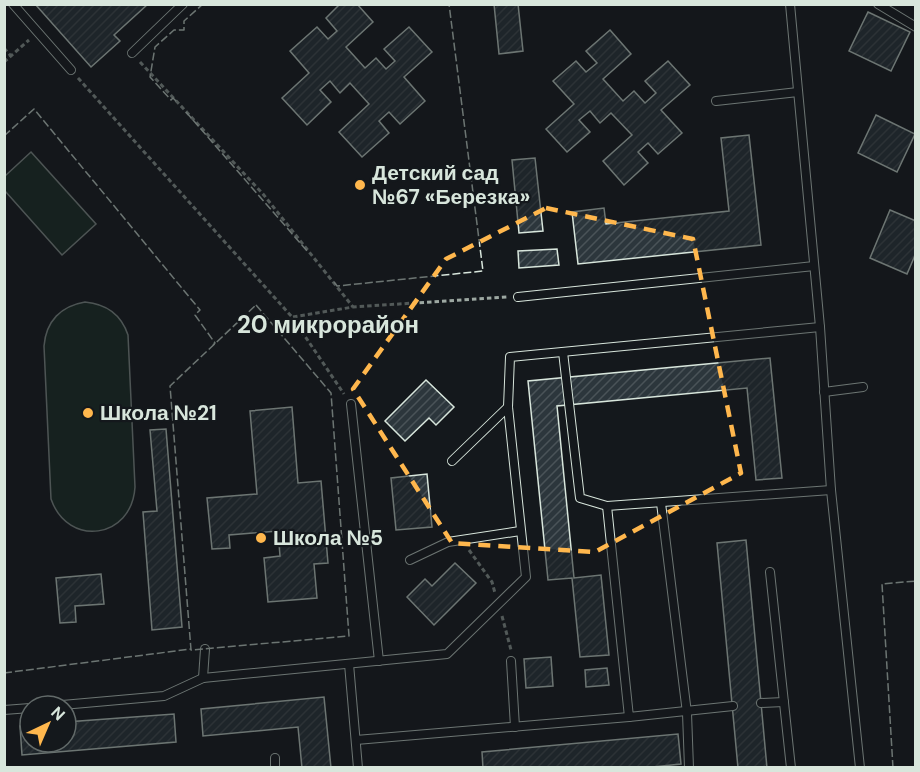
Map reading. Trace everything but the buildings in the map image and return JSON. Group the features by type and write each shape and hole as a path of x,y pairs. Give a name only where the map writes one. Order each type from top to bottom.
{"lane":[{"path":"14,4 71,70"},
{"path":"132,53 183,4"},
{"path":"790,4 820,327 831,490 860,768"},
{"path":"878,4 915,27"},
{"path":"716,101 798,92"},
{"path":"518,297 814,266"},
{"path":"78,704 164,696 203,678 447,654 526,577 508,407 510,357 820,327"},
{"path":"563,352 580,498 607,506 831,490"},
{"path":"824,392 863,387"},
{"path":"351,404 379,662"},
{"path":"452,461 508,407"},
{"path":"661,503 687,713 689,768"},
{"path":"607,506 629,717"},
{"path":"410,560 448,542 520,531"},
{"path":"770,572 791,768"},
{"path":"203,678 205,649"},
{"path":"511,661 515,727"},
{"path":"349,664 358,768"},
{"path":"761,703 784,702"},
{"path":"356,740 687,713 733,706"},
{"path":"275,758 275,768"}],"path":[{"path":"4,62 37,32"},
{"path":"4,48 11,56"},
{"path":"132,53 263,194 353,308"},
{"path":"71,70 292,317 351,404"},
{"path":"292,317 353,308 518,297"}],"highlighted area":[{"path":"546,208 693,239 741,473 595,552 452,543 353,389 446,259"}],"green space":[{"path":"31,152 96,224 62,255 5,191 5,176"},
{"path":"85,302 100,305 112,311 121,321 128,335 135,487 131,504 123,518 112,527 98,531 84,530 71,525 59,515 51,499 45,337 56,316 69,307"}],"fence":[{"path":"176,101 173,98 171,100 150,77 155,47 174,30 184,30 184,21 203,4"},
{"path":"207,4 213,4"},
{"path":"334,282 337,286 483,271 449,4"},
{"path":"4,136 34,109 200,310 195,315 215,343 213,345"},
{"path":"186,112 308,252"},
{"path":"256,305 331,393 349,636 191,650 170,386 256,305"},
{"path":"893,768 882,584 916,581"},
{"path":"4,673 191,649"}],"place":[{"name":"Детский сад №67 «Березка»","path":"360,185"},
{"name":"Школа №21","path":"88,413"},
{"name":"Школа №5","path":"261,538"}],"district":[{"name":"20 микрорайон","path":"328,325"}]}
